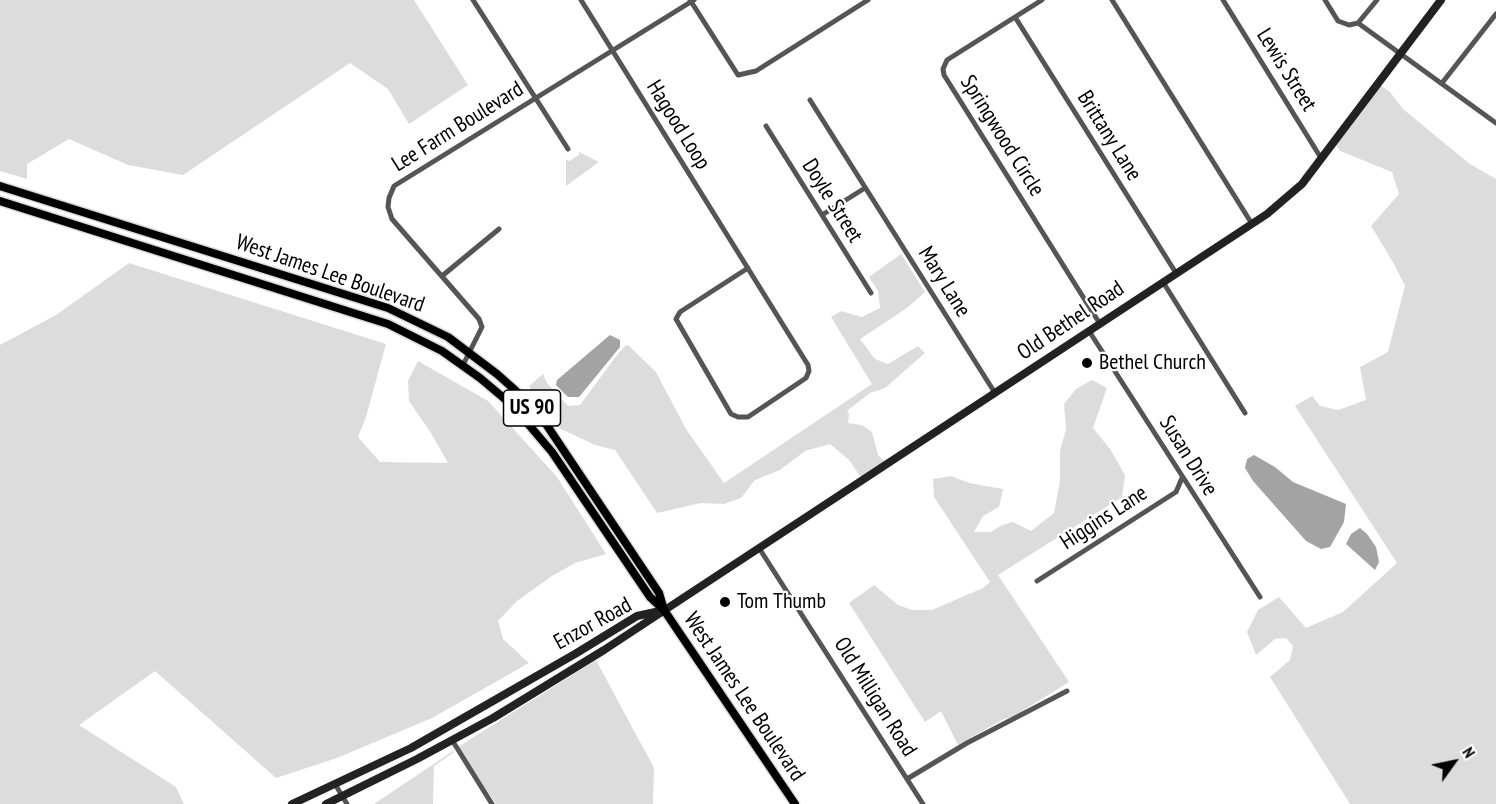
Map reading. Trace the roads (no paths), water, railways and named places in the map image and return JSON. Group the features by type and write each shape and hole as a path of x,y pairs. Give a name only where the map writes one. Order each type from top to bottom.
{"main road":[{"name":"West James Lee Boulevard","path":"0,186 326,288 401,314 433,329 470,352 515,390 546,424 659,593 664,610"},
{"name":"West James Lee Boulevard","path":"0,201 400,329 463,365 512,405 540,436 650,597 664,610 795,804"}],"street":[{"path":"473,0 568,149"},
{"name":"Hagood Loop","path":"581,0 612,51 748,268 808,365 809,371 806,378 748,417 738,417 731,414 676,319 680,312 748,268"},
{"path":"691,1 738,75 756,72 868,0"},
{"name":"Springwood Circle","path":"1042,0 947,60 943,69 944,75 1100,324"},
{"path":"1112,0 1252,224"},
{"name":"Lewis Street","path":"1223,0 1321,158"},
{"path":"1325,0 1338,21 1348,25 1358,22 1377,0"},
{"name":"Old Bethel Road","path":"664,610 1252,224 1291,195 1441,0"},
{"name":"Lee Farm Boulevard","path":"463,365 482,327 479,319 392,219 388,198 394,186 691,1"},
{"path":"1442,83 1496,14"},
{"name":"Brittany Lane","path":"1015,16 1176,273"},
{"path":"1358,22 1496,123"},
{"name":"Mary Lane","path":"810,100 995,393"},
{"name":"Doyle Street","path":"766,126 871,293"},
{"path":"822,215 865,188"},
{"path":"442,276 499,229"},
{"path":"1163,282 1245,413"},
{"path":"321,302 326,288"},
{"name":"Susan Drive","path":"1089,331 1260,597"},
{"name":"Higgins Lane","path":"1037,581 1176,492 1182,478"},
{"name":"Old Milligan Road","path":"759,548 923,804"},
{"name":"Enzor Road","path":"326,804 493,718 664,610"},
{"name":"Enzor Road","path":"292,804 411,748 637,616 664,610"},
{"path":"907,779 992,729 1067,691"},
{"path":"452,740 492,804"},
{"path":"335,784 347,804"}],"place":[{"name":"Bethel Church","path":"1087,363"},
{"name":"Tom Thumb","path":"725,602"}]}
